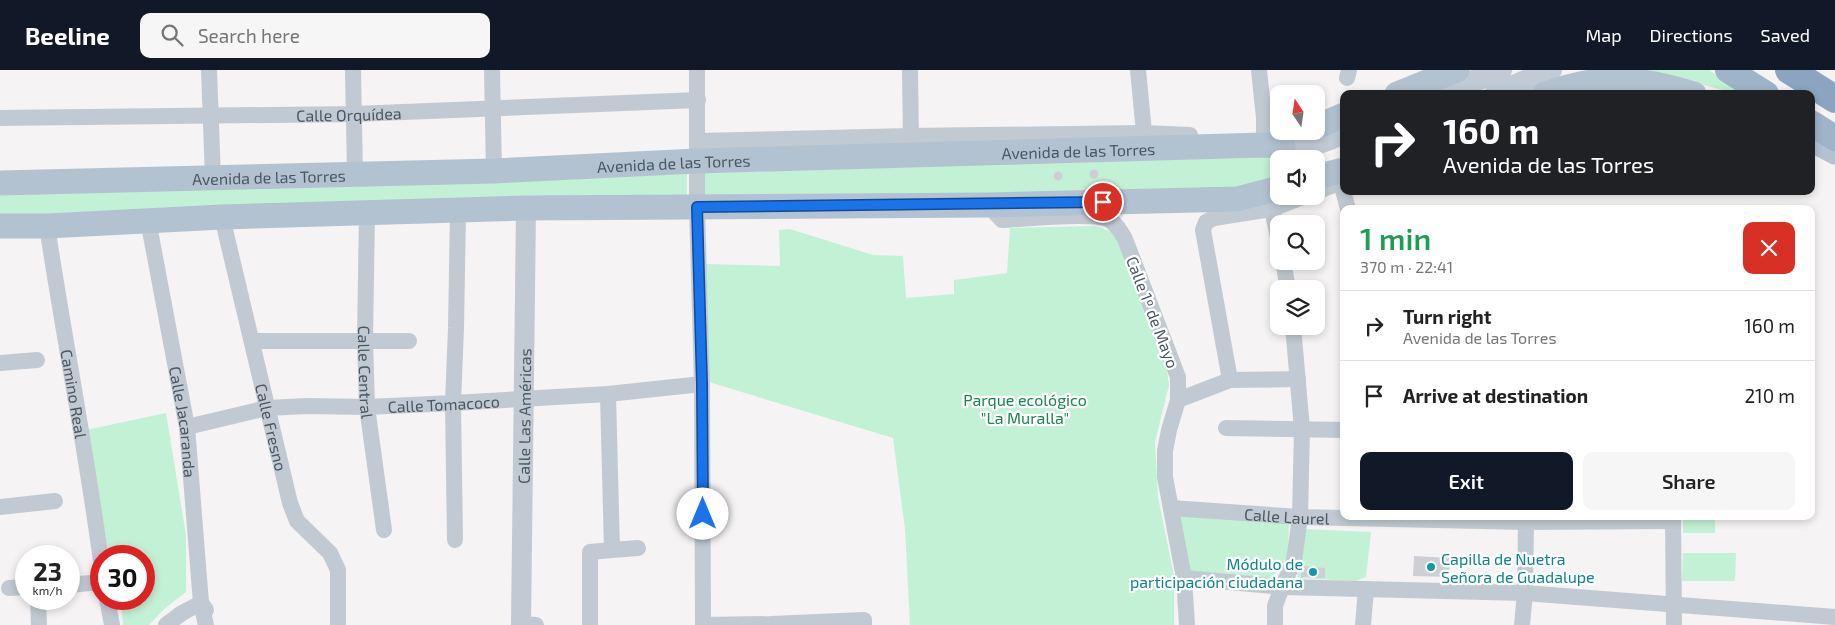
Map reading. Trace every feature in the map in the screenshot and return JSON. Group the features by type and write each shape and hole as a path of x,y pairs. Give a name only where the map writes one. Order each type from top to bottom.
{"highway":[{"path":"1728,70 1760,90"},
{"path":"1789,70 1835,99"},
{"path":"1815,126 1835,138"}],"main road":[{"path":"1407,90 1457,70"},
{"path":"1452,90 1501,70"},
{"path":"1504,90 1551,70"},
{"path":"1556,90 1609,78 1647,82 1678,90"},
{"path":"1325,123 1340,117"},
{"name":"Avenida de las Torres","path":"0,183 494,171 697,151 911,145 1279,150 1312,146 1340,135"},
{"path":"1279,150 1291,140"},
{"path":"1815,141 1835,152"},
{"path":"0,226 46,226 222,217 526,208 988,205 1270,199"}],"street":[{"path":"209,70 209,116 213,178"},
{"path":"353,70 355,174"},
{"path":"492,70 494,171"},
{"path":"697,70 697,207 702,384 703,625 864,622"},
{"path":"910,70 911,145 1144,133 1190,135"},
{"path":"1138,70 1144,133"},
{"path":"1259,70 1279,150"},
{"name":"Calle Orquídea","path":"0,118 354,114 698,100"},
{"path":"1333,172 1340,189"},
{"path":"1230,380 1203,230 1206,222 1214,218 1270,201"},
{"name":"Calle 1º de Mayo","path":"988,205 1002,220 1093,217 1107,219 1116,225 1126,239 1178,377 1178,400 1165,451 1165,477 1184,578 1187,625"},
{"name":"Calle Las Américas","path":"526,208 523,398 526,625"},
{"path":"455,540 453,403 458,211"},
{"name":"Calle Central","path":"367,213 365,340 367,407 384,530"},
{"name":"Calle Fresno","path":"222,217 290,503 297,521 330,553 338,570 338,625"},
{"name":"Calle Jacaranda","path":"148,220 187,427 201,603 206,625"},
{"name":"Camino Real","path":"46,226 99,545"},
{"path":"1275,625 1276,606 1282,586 1294,561 1300,517 1302,429 1293,335"},
{"path":"252,341 409,340"},
{"path":"0,363 37,360"},
{"path":"1178,400 1230,380 1298,378"},
{"name":"Calle Tomacoco","path":"187,427 267,408 307,406 367,407 453,403 608,394 702,384"},
{"path":"608,394 612,550"},
{"path":"1226,428 1340,430"},
{"path":"0,507 55,501"},
{"name":"Calle Laurel","path":"1171,508 1340,518"},
{"name":"Calle Laurel","path":"1436,520 1526,522 1624,520"},
{"path":"1673,520 1674,625"},
{"path":"1522,625 1525,593 1526,522"},
{"path":"590,625 590,552 638,548"},
{"path":"1184,578 1282,586 1525,593 1835,617"},
{"path":"9,588 15,588"},
{"path":"1363,625 1366,589"},
{"path":"166,625 201,603 215,625"},
{"path":"38,610 39,625"},
{"path":"109,610 112,625"}],"green space":[{"path":"1648,70 1709,70 1737,90 1723,90"},
{"path":"1270,156 1270,185 1238,193 703,201 702,173"},
{"path":"687,174 687,197 0,219 0,186"},
{"name":"Parque ecológico \"La Muralla\"","path":"1094,226 1110,231 1117,239 1165,357 1169,385 1155,442 1158,497 1174,576 1174,625 910,625 905,529 893,438 709,382 706,264 780,266 779,230 790,229 873,255 903,256 906,298 954,294 954,280 1007,273 1010,228"},
{"path":"166,413 186,535 186,592 163,610 149,625 123,625 122,610 155,610 155,545 107,545 86,430"},
{"path":"1178,514 1289,522 1288,556 1271,580 1189,575"},
{"path":"1683,520 1715,520 1715,533 1683,533"},
{"path":"1306,529 1371,532 1366,577 1355,581 1297,578"},
{"path":"1683,553 1736,553 1735,581 1682,581"}],"building":[{"path":"1094,169 1099,174 1094,179 1089,174"},
{"path":"1058,171 1063,176 1058,181 1053,176"},
{"name":"Capilla de Nuetra Señora de Guadalupe","path":"1414,556 1450,558 1449,577 1413,576"},
{"name":"Módulo de participación ciudadana","path":"1302,566 1325,568 1325,578 1301,577"}],"place":[{"name":"Capilla de Nuetra Señora de Guadalupe","path":"1431,567"},
{"name":"Módulo de participación ciudadana","path":"1313,572"}],"route":[{"path":"703,514 702,384 697,207 988,205 1103,202"}]}
